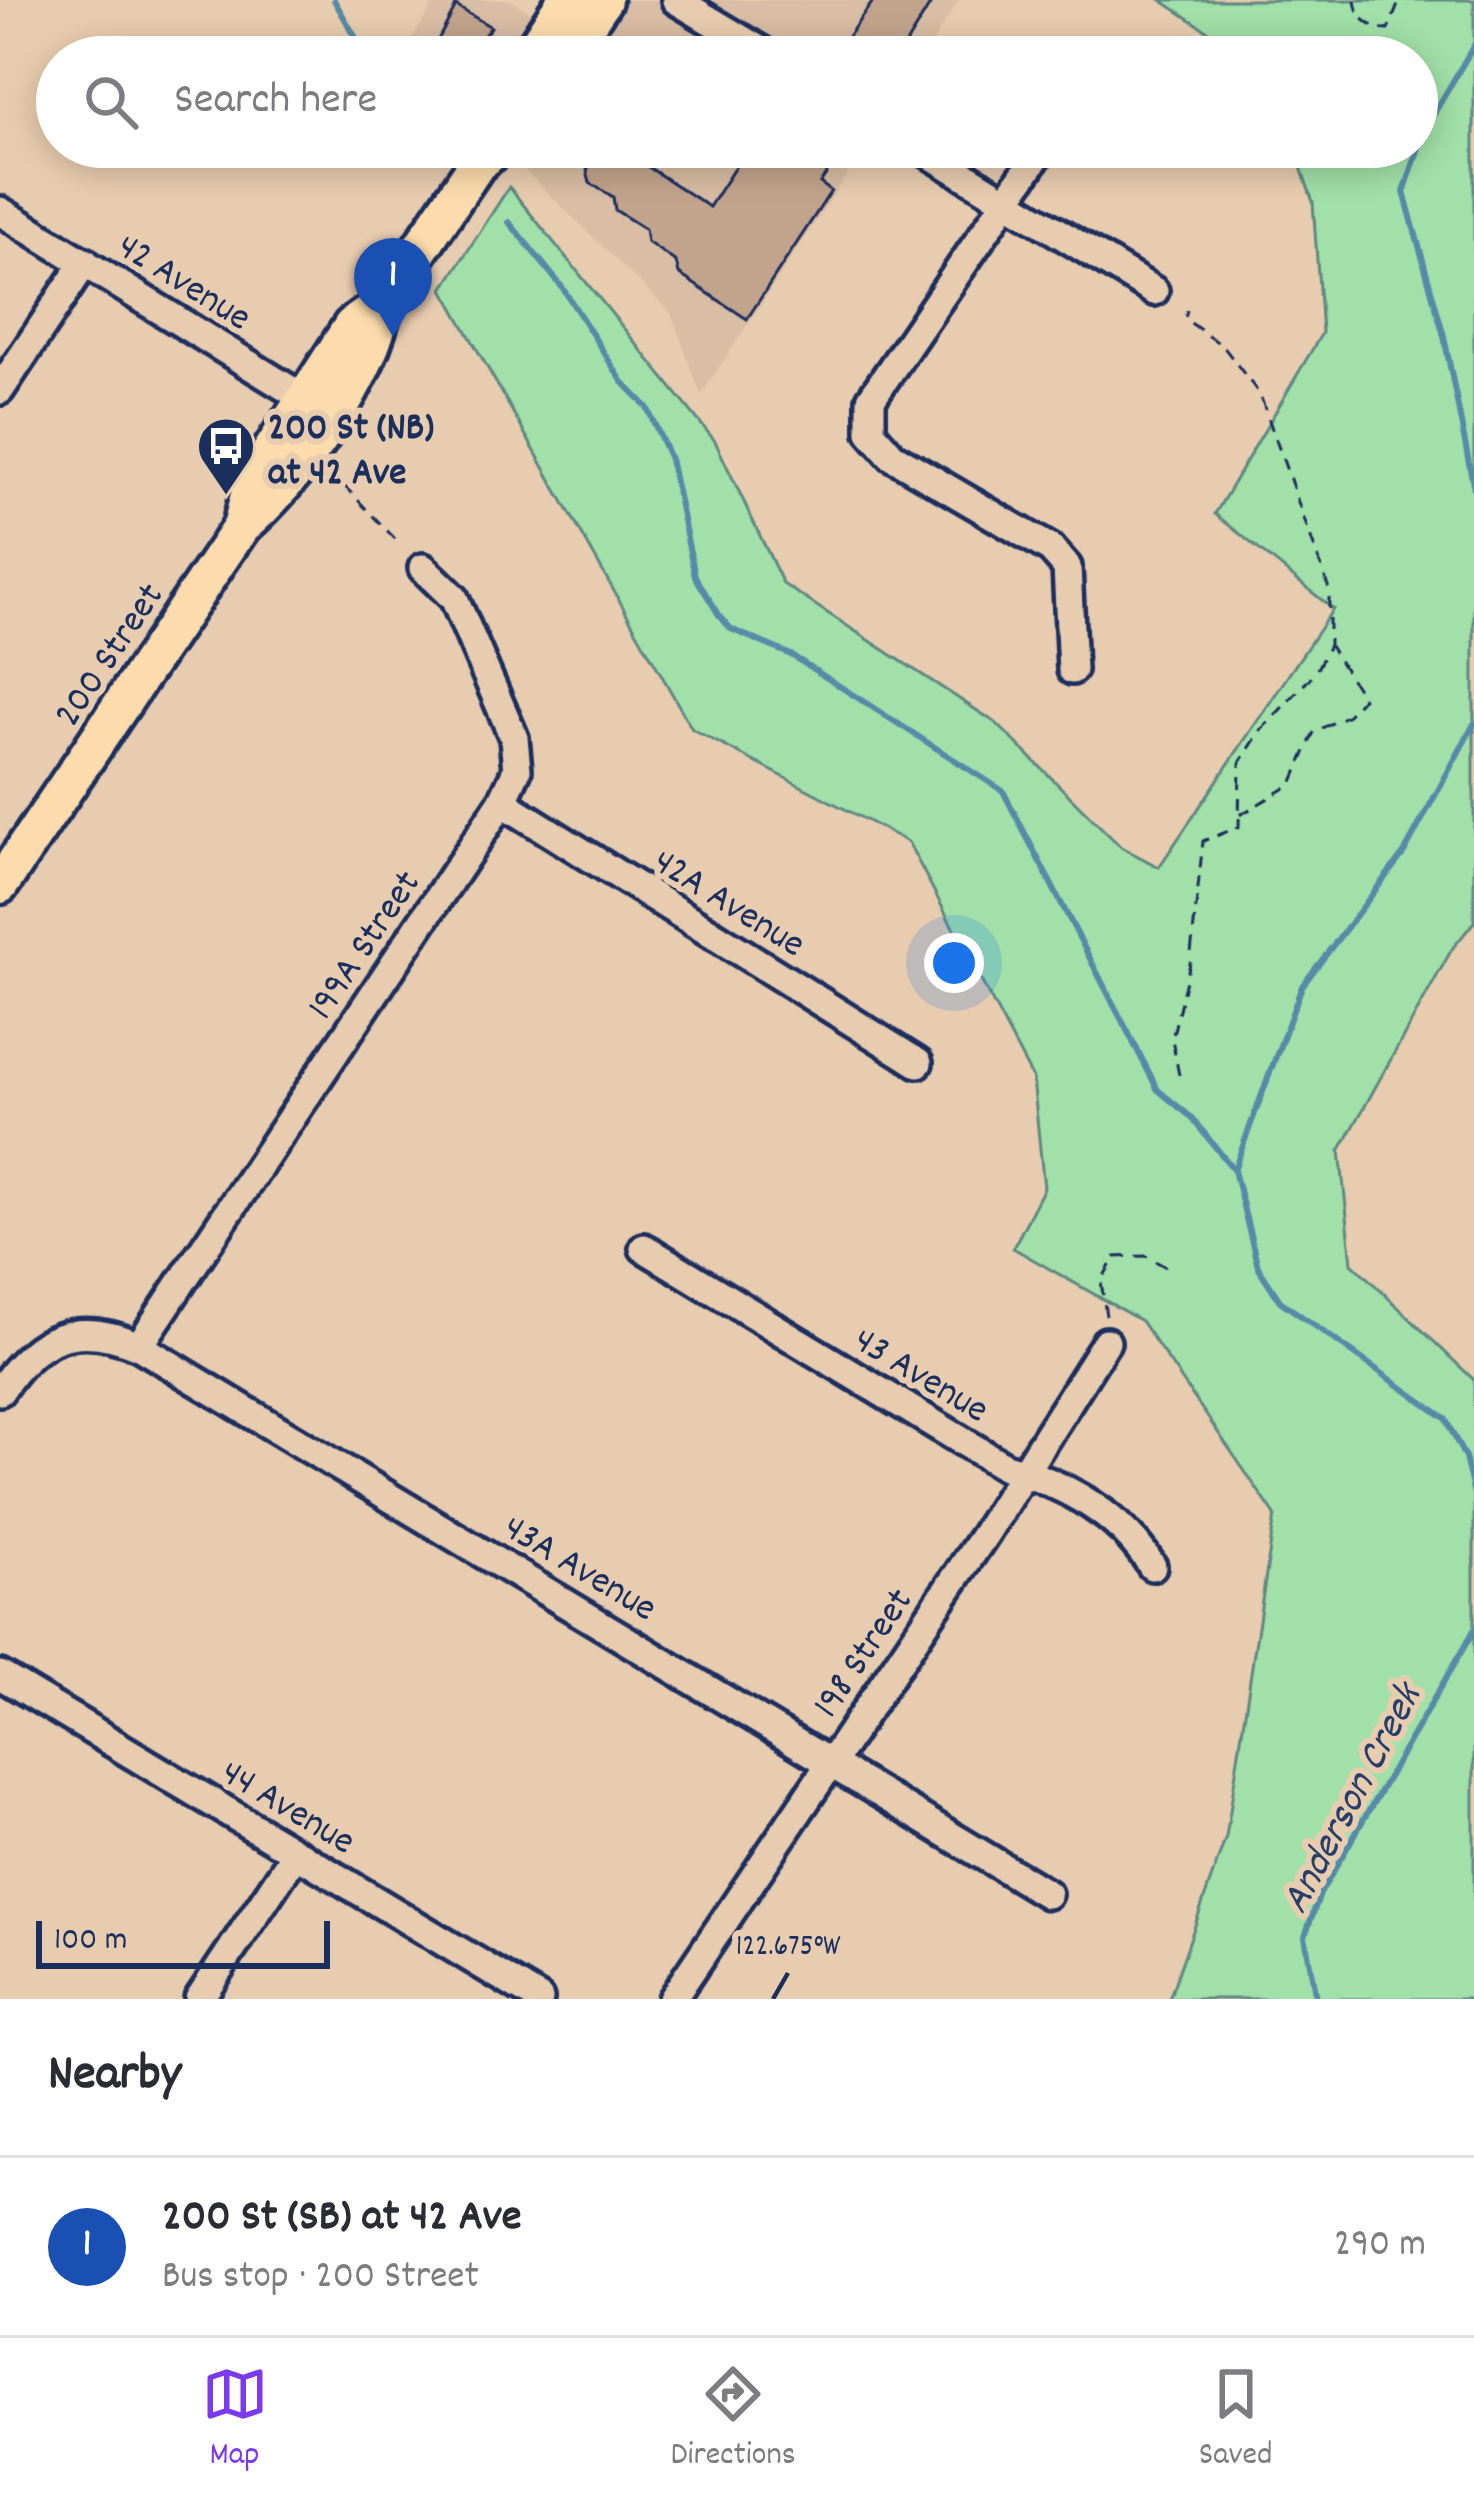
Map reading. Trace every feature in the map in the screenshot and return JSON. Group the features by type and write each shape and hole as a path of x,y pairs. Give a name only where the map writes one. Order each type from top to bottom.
{"main road":[{"path":"543,36 566,0"},
{"path":"579,36 603,0"},
{"name":"200 Street","path":"0,885 241,527 278,496 318,407 376,340 383,304 476,168"}],"street":[{"path":"676,0 736,36"},
{"path":"952,168 1154,291"},
{"path":"1028,168 871,399 871,432 892,456 1051,549 1067,567 1072,670"},
{"name":"42 Avenue","path":"0,211 318,407"},
{"path":"0,391 85,262"},
{"name":"199A Street","path":"140,1346 502,802 517,770 514,738 454,598 423,568"},
{"name":"42A Avenue","path":"502,802 918,1064"},
{"name":"43 Avenue","path":"644,1248 1005,1467 1046,1479 1130,1530 1152,1565"},
{"name":"43A Avenue","path":"0,1391 40,1343 65,1335 114,1335 140,1346 1047,1894"},
{"name":"198 Street","path":"672,1999 1106,1342"},
{"name":"44 Avenue","path":"0,1675 539,1999"},
{"path":"200,1999 296,1853"}],"path":[{"path":"1355,0 1364,20 1379,30 1388,30 1400,0"},
{"path":"1179,1075 1172,1039 1190,963 1203,841 1239,827 1240,763 1261,730 1315,673 1329,645 1329,589 1260,395 1222,346 1185,319 1187,310"},
{"path":"327,468 398,542"},
{"path":"1239,816 1292,784 1303,747 1313,732 1348,715 1363,698 1329,645"},
{"path":"1106,1342 1108,1302 1100,1281 1105,1266 1115,1257 1146,1256 1166,1267"}],"shaded area":[{"path":"436,0 510,0 535,15 522,36 414,36"},
{"path":"626,0 959,0 936,36 602,36"},
{"path":"522,168 851,168 701,395 671,313"}],"green space":[{"path":"1161,0 1474,0 1474,922 1452,949 1340,1151 1352,1263 1474,1380 1474,1999 1169,1999 1226,1837 1275,1515 1141,1321 1013,1248 1044,1188 1033,1079 908,842 692,729 443,289 509,187 715,441 783,584 996,723 1121,847 1159,867 1333,609 1215,514 1322,333 1313,202 1301,168 1438,168 1438,36 1215,36"}],"building":[{"path":"874,0 933,0 911,36 848,36"},
{"path":"456,6 491,27 483,36 440,36"},
{"path":"650,168 709,207 734,168 830,168 820,183 831,191 747,319 679,274 676,262 647,242 645,229 615,210 613,197 590,183 587,170"}],"waterway":[{"path":"334,0 355,36"},
{"name":"Anderson Creek","path":"1438,107 1474,45"},
{"name":"Anderson Creek","path":"1412,168 1404,192 1444,336 1474,489"},
{"path":"509,222 562,287 622,381 647,407 670,459 695,576 719,615 731,629 791,655 1003,791 1158,1090 1191,1117 1234,1170"},
{"name":"Anderson Creek","path":"1474,724 1404,853 1302,986 1234,1170 1258,1267 1280,1301 1445,1418 1465,1458 1474,1494"},
{"name":"Anderson Creek","path":"1316,1999 1305,1936 1320,1894 1474,1630"}],"place":[{"name":"200 St (SB) at 42 Ave","path":"393,337"},
{"name":"200 St (NB) at 42 Ave","path":"226,497"}]}
